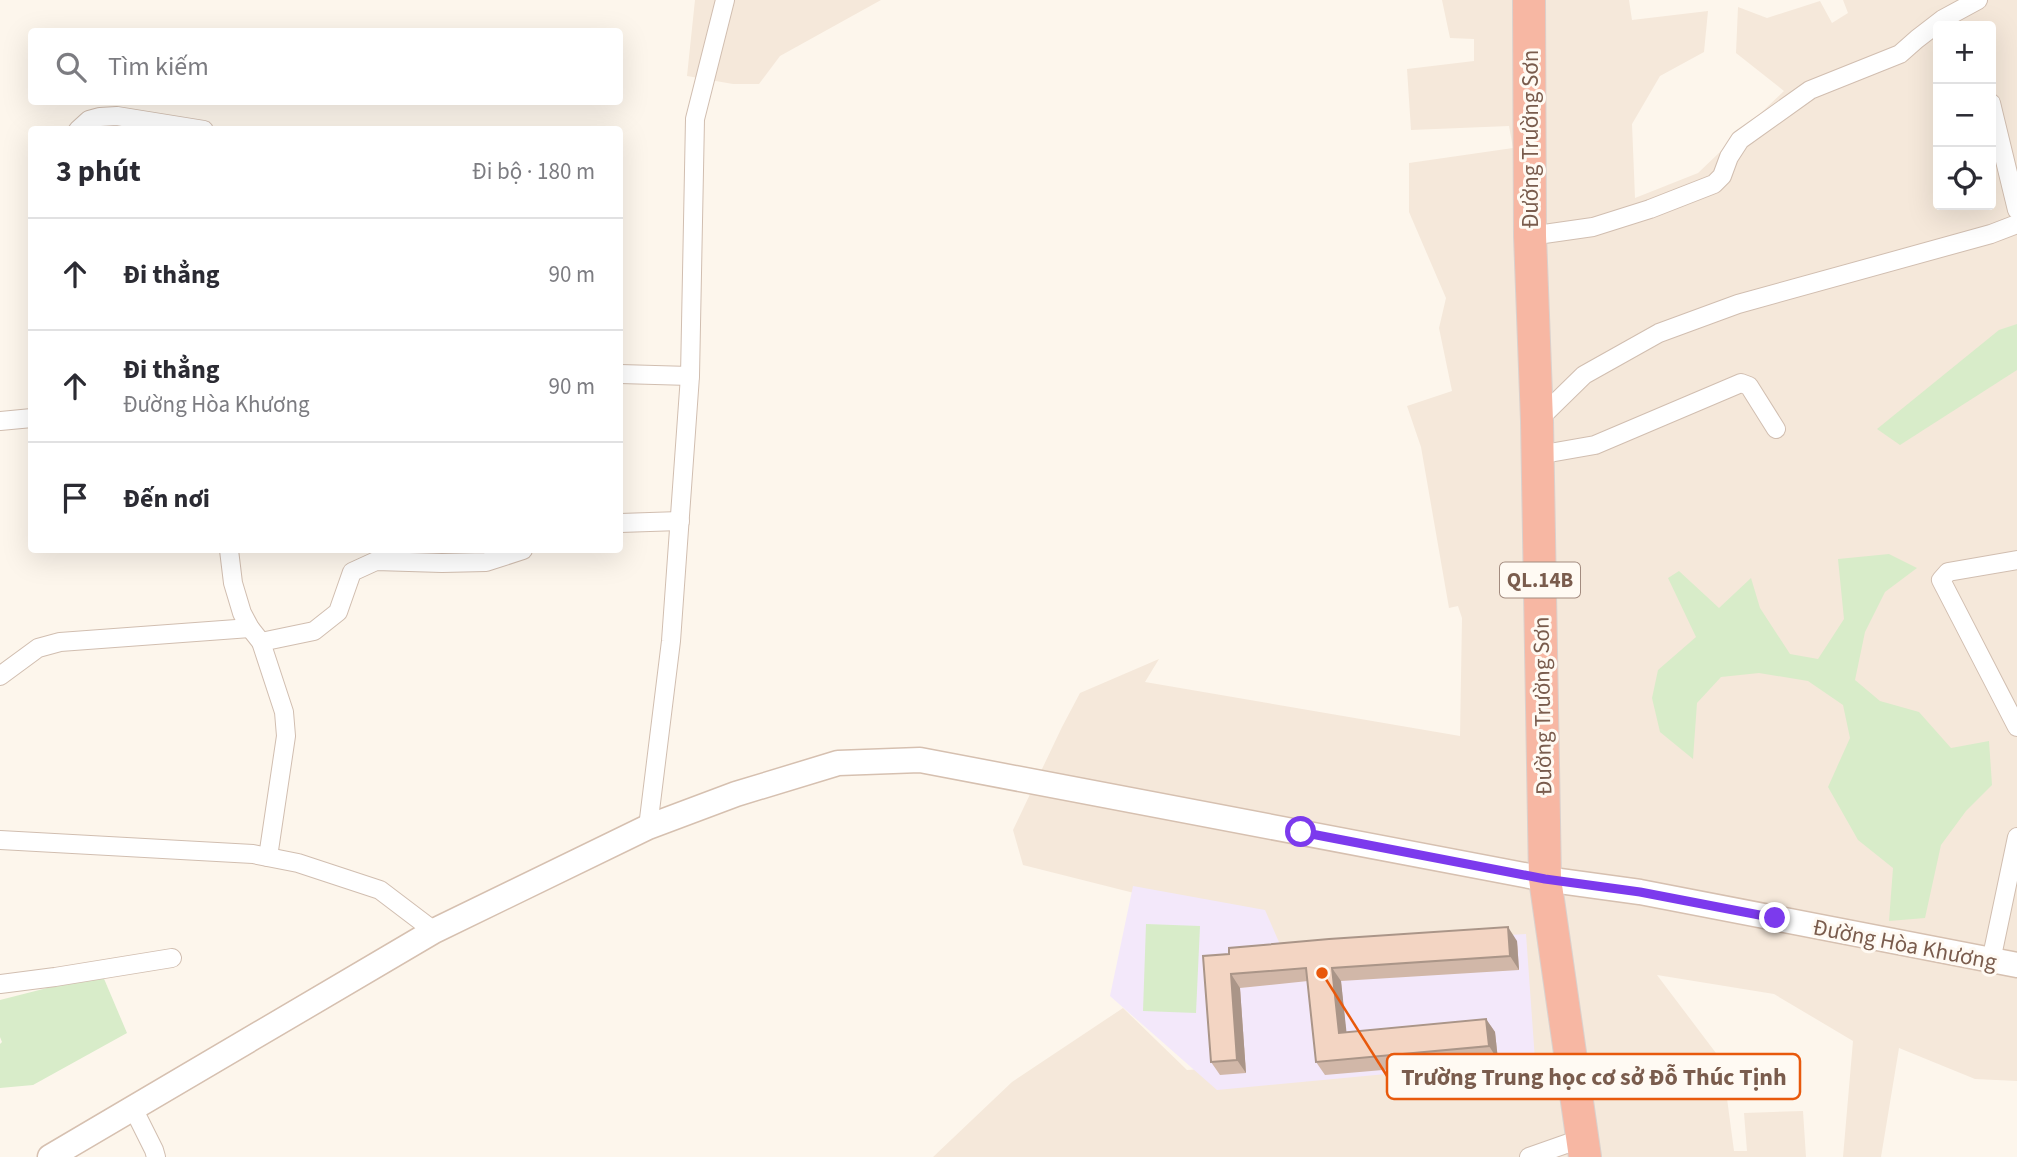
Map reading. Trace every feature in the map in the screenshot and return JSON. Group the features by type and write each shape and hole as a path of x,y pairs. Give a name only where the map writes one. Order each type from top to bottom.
{"highway":[{"name":"Đường Trường Sơn","path":"1529,0 1530,236 1538,455 1545,879 1584,1148"}],"street":[{"path":"648,827 671,642 690,376 695,119 725,0"},
{"path":"1530,236 1593,228 1714,184 1722,176 1729,157 1741,140 1810,90 1900,54 1917,39 1958,20 1978,0"},
{"path":"82,126 89,120 117,116 185,126"},
{"path":"1996,124 2017,210"},
{"path":"1537,421 1584,374 1659,333 1738,303 1991,234 2017,224"},
{"path":"623,374 690,376"},
{"path":"1538,455 1595,445 1741,383 1749,386 1776,429"},
{"path":"0,421 28,418"},
{"path":"623,523 680,521"},
{"path":"229,553 233,583 242,613 255,635 284,712 286,736 268,857"},
{"path":"0,676 38,648 60,642 314,631 338,612 352,572 376,561 486,562 514,553"},
{"path":"2017,560 1948,572 1941,580 2017,727"},
{"name":"Đường Hòa Khương","path":"50,1157 434,931 648,827 736,794 838,763 920,760 1545,879 1640,892 2017,965"},
{"path":"1991,961 2017,837"},
{"path":"0,839 239,853 299,863 380,890 434,931"},
{"path":"0,984 35,981 172,958"},
{"path":"133,1108 156,1157"},
{"path":"1529,1157 1584,1148"}],"shaded area":[{"path":"695,0 881,0 780,56 759,84 733,84 687,76"},
{"path":"1442,0 1629,0 1632,20 1708,11 1704,52 1660,76 1632,124 1635,198 1698,173 1784,91 1736,53 1738,7 1767,18 1820,1 1832,23 1848,13 1843,0 2017,0 2017,1081 1975,1079 1899,1048 1881,1157 1843,1157 1853,1041 1774,994 1657,975 1722,1061 1734,1151 1747,1151 1744,1113 1803,1111 1806,1157 933,1157 1012,1082 1123,1008 1187,1070 1306,1063 1134,893 1023,865 1013,830 1080,693 1159,659 1145,682 1460,736 1462,618 1458,606 1449,608 1421,447 1407,406 1452,391 1439,328 1446,298 1409,212 1409,163 1513,148 1509,126 1411,130 1407,69 1474,61 1474,39 1450,38"},
{"path":"1133,886 1265,910 1282,949 1526,934 1535,1060 1217,1090 1110,996"}],"green space":[{"path":"2017,324 2017,370 1900,445 1877,429 1999,330"},
{"path":"1889,554 1917,568 1885,592 1865,632 1855,680 1880,701 1919,712 1951,748 1989,741 1992,785 1966,811 1941,845 1925,918 1889,921 1893,868 1858,840 1828,787 1850,738 1843,705 1808,681 1759,673 1721,677 1697,703 1693,759 1660,732 1652,698 1658,670 1696,637 1668,578 1679,571 1719,608 1751,578 1760,608 1790,654 1818,659 1844,619 1838,559"},
{"path":"1146,924 1200,926 1196,1013 1143,1011"},
{"path":"102,974 127,1033 33,1085 0,1088 0,1000"}],"building":[{"path":"1508,927 1510,956 1332,968 1339,1033 1486,1019 1489,1046 1316,1062 1306,968 1231,974 1237,1060 1211,1062 1203,956 1229,954 1229,948"}],"place":[{"name":"Trường Trung học cơ sở Đỗ Thúc Tịnh","path":"1322,973"}],"route":[{"path":"1301,832 1545,879 1640,892 1775,918"}]}
